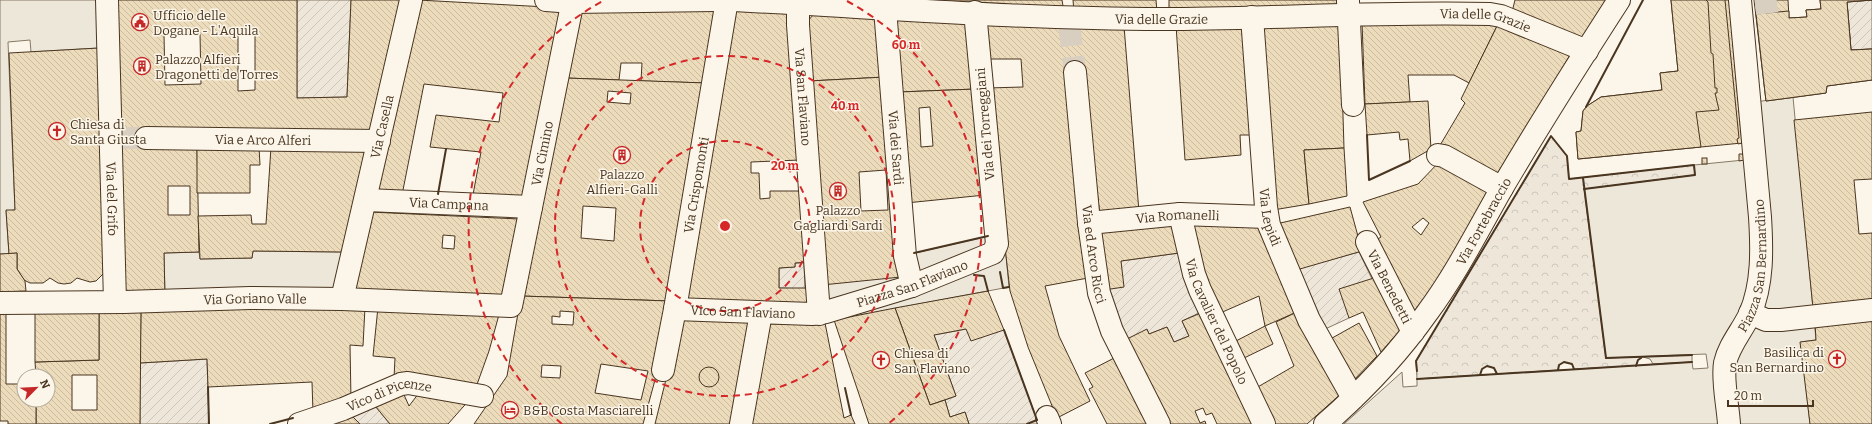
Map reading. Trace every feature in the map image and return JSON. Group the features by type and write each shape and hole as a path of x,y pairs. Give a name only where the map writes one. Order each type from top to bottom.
{"street":[{"name":"Via del Grifo","path":"107,0 115,138 115,302"},
{"name":"Via Casella","path":"342,299 411,0"},
{"path":"546,0 715,0"},
{"name":"Via Crispomonti","path":"662,370 675,309 727,0"},
{"name":"Via delle Grazie","path":"731,0 798,2 975,12 1068,14 1162,9 1252,17 1349,7 1496,15 1587,50"},
{"name":"Via Fortebraccio","path":"1325,424 1353,398 1413,332 1450,278 1502,188 1619,0"},
{"name":"Via Cimino","path":"511,306 573,1"},
{"name":"Via San Flaviano","path":"798,2 815,314"},
{"name":"Piazza San Bernardino","path":"1723,421 1718,392 1727,356 1750,313 1756,296 1761,265 1760,217 1750,103 1745,3"},
{"path":"1349,7 1353,105"},
{"name":"Via dei Sardi","path":"885,8 905,256 912,286"},
{"name":"Via dei Torreggiani","path":"975,12 996,235"},
{"name":"Via Lepidi","path":"1252,17 1267,217 1288,272 1309,320 1353,398"},
{"name":"Via ed Arco Ricci","path":"1075,72 1089,223 1096,280 1102,305 1112,331 1159,424"},
{"name":"Via e Arco Alferi","path":"146,138 379,141"},
{"path":"1438,155 1444,156 1502,188"},
{"name":"Via Campana","path":"366,200 531,207"},
{"name":"Via Romanelli","path":"1089,223 1180,214 1267,217"},
{"name":"Via Cavalier del Popolo","path":"1180,214 1194,274 1200,290 1264,424"},
{"name":"Piazza San Flaviano","path":"815,314 860,303 912,286 990,256 996,248 996,235"},
{"name":"Via Benedetti","path":"1367,242 1413,332"},
{"name":"Via Goriano Valle","path":"0,303 115,302 250,298 342,299 511,306"},
{"name":"Vico San Flaviano","path":"675,309 815,314"},
{"path":"1750,313 1766,320 1781,320 1872,310"},
{"path":"741,424 761,313"},
{"name":"Vico di Picenze","path":"299,424 343,409 401,384 482,396"}],"green space":[{"path":"297,0 351,0 347,97 297,98"},
{"path":"1872,0 1872,49 1851,50 1847,2"},
{"path":"1551,136 1567,156 1569,179 1694,165 1695,175 1585,189 1606,358 1692,355 1692,362 1653,364 1650,359 1643,357 1638,360 1636,366 1574,369 1572,364 1564,362 1559,365 1558,370 1497,374 1494,368 1487,366 1482,369 1480,375 1417,379 1416,361"},
{"path":"1359,252 1372,279 1349,318 1323,330 1296,269"},
{"path":"1179,253 1199,313 1182,321 1189,336 1174,342 1167,327 1149,334 1147,330 1125,340 1106,289 1121,261"},
{"path":"795,263 804,263 805,289 779,288 779,268 795,267"},
{"path":"966,329 1004,330 1037,420 1043,424 969,424 965,412 950,417 945,400 956,396 934,335"},
{"path":"207,359 209,424 140,424 140,363"},
{"path":"371,401 390,424 360,424 348,412"}],"shaded area":[{"path":"0,0 118,0 99,48 31,52 30,40 8,42 15,210 6,211 9,254 0,254"},
{"path":"1793,97 1816,340 1801,342 1810,424 1344,424 1402,372 1403,387 1417,386 1417,379 1692,362 1693,369 1708,368 1706,354 1606,358 1584,189 1695,175 1694,165 1744,160 1739,104"},
{"path":"1004,235 1009,287 834,320 822,285 911,254 989,236"},
{"path":"253,251 342,252 354,292 165,297 164,253 199,252 200,259 252,258"}],"building":[{"name":"Palazzo Alfieri Dragonetti de Torres","path":"118,0 297,0 297,98 347,97 351,0 401,0 371,132 146,146 120,146","holes":["255,33 255,90 238,91 238,34","164,34 200,34 201,84 165,85"]},
{"path":"418,0 565,8 525,202 472,200 481,152 430,147 436,115 499,122 503,93 424,84 402,195 373,192"},
{"path":"938,0 1062,0 1064,12 938,3"},
{"path":"1073,0 1156,0 1157,12 1074,12"},
{"path":"1169,0 1338,0 1338,10 1169,12"},
{"path":"1515,0 1607,0 1580,44 1511,16"},
{"path":"1671,0 1729,0 1742,143 1578,159 1576,132 1581,131 1583,111 1587,106 1601,97 1662,90 1660,73 1678,71"},
{"path":"1671,0 1706,0 1708,2 1711,53 1713,54 1715,88 1717,88 1717,93 1715,93 1719,110 1696,112 1701,147 1578,159 1576,132 1581,131 1583,111 1587,106 1601,97 1662,90 1660,73 1678,71"},
{"path":"1725,0 1729,0 1742,143 1738,144 1737,139 1739,138"},
{"path":"1754,0 1788,0 1789,18 1807,17 1806,10 1821,9 1820,0 1872,0 1847,2 1851,50 1872,49 1872,80 1827,86 1826,93 1766,101"},
{"path":"1820,0 1872,0 1847,2 1851,50 1872,49 1872,80 1827,86 1826,93 1766,101 1756,14 1789,11 1789,18 1807,17 1806,10 1821,9"},
{"path":"732,6 790,9 800,160 751,162 751,173 759,173 760,199 770,198 770,191 802,191 808,262 795,263 795,267 779,268 779,288 810,288 812,307 682,302"},
{"path":"720,7 706,83 641,81 642,63 621,63 619,80 566,78 580,8"},
{"path":"815,13 872,13 880,25 885,77 809,81 805,24"},
{"path":"895,18 970,19 976,89 899,92"},
{"path":"1340,19 1344,148 1304,150 1309,204 1273,210 1260,21"},
{"path":"984,20 1124,26 1139,212 1100,216 1083,72 1088,278 1045,286 1059,336 1090,401 1057,418 1028,347 1010,291 987,88 1023,87 1021,59 986,59"},
{"path":"1246,22 1252,135 1240,135 1241,155 1185,160 1176,25"},
{"path":"1362,22 1498,24 1469,83 1454,75 1408,75 1410,102 1365,104"},
{"path":"1498,24 1570,55 1497,179 1439,147 1465,103 1461,99"},
{"name":"Chiesa di Santa Giusta","path":"99,48 105,272 96,281 90,282 77,278 71,283 64,284 58,283 50,278 43,283 30,283 24,280 17,269 17,253 9,254 6,210 15,210 9,53"},
{"name":"Palazzo Gagliardi Sardi","path":"885,77 901,277 822,285 809,81","holes":["886,170 888,210 861,211 859,172"]},
{"name":"Palazzo Alfieri-Galli","path":"566,78 706,83 670,301 521,296","holes":["608,91 631,93 630,104 607,102","583,206 616,208 614,241 581,238"]},
{"path":"976,89 985,195 906,203 899,92","holes":["930,107 933,146 921,147 919,108"]},
{"path":"1428,101 1431,149 1410,161 1408,139 1400,140 1399,132 1367,135 1365,104"},
{"path":"1872,112 1872,179 1854,180 1859,234 1872,233 1872,302 1813,308 1794,120"},
{"path":"120,146 197,146 199,252 164,253 165,298 124,299","holes":["168,186 190,186 190,215 168,215"]},
{"path":"197,146 259,147 260,165 250,165 250,193 197,193"},
{"path":"271,147 367,149 342,252 253,251 252,258 200,259 198,216 251,215 252,224 266,224"},
{"path":"1344,148 1347,196 1309,204 1304,150"},
{"path":"1739,154 1743,154 1744,160 1739,161"},
{"path":"1702,158 1707,158 1707,164 1702,164"},
{"path":"1440,161 1492,186 1444,272 1413,317 1373,242 1381,237 1363,202 1418,184","holes":["1423,218 1429,223 1421,235 1412,227"]},
{"path":"1350,207 1362,251 1293,271 1276,224"},
{"path":"370,212 519,219 504,300 354,292","holes":["443,235 455,236 454,249 442,248"]},
{"path":"1175,219 1179,253 1121,261 1124,287 1104,290 1094,227"},
{"path":"1189,225 1264,226 1299,311 1265,326 1259,296 1218,314"},
{"path":"17,253 17,269 25,281 26,291 0,292 0,254"},
{"path":"1377,277 1404,326 1381,352 1363,312 1349,318 1339,289"},
{"path":"988,291 1004,330 971,341 966,329 934,335 956,396 930,405 895,308"},
{"path":"521,296 670,301 658,369 643,424 474,424 507,376","holes":["560,311 574,312 573,325 552,324 552,316 560,317","601,364 648,371 641,400 595,393","542,365 561,366 560,378 541,377"]},
{"path":"141,307 365,307 363,346 350,345 351,400 313,413 312,382 208,387 207,359 140,363"},
{"path":"141,307 140,424 36,424 36,408 56,408 56,368 35,368 35,362 99,360 99,308","holes":["72,375 97,375 97,410 72,410"]},
{"path":"378,307 500,311 489,351 475,390 394,378 395,358 373,356"},
{"path":"99,308 99,360 35,362 35,310"},
{"name":"Chiesa di San Flaviano","path":"895,308 930,405 945,400 950,417 965,412 969,424 869,424 834,320"},
{"path":"0,311 6,311 6,384 16,384 16,408 36,408 36,424 8,424 8,421 0,421"},
{"path":"1299,311 1343,392 1307,424 1274,424 1256,388 1294,366 1276,322"},
{"path":"1203,312 1257,424 1217,424 1212,413 1206,415 1203,408 1195,411 1200,423 1205,421 1206,424 1164,424 1125,340 1147,329 1149,334 1167,327 1174,342 1189,336 1182,321"},
{"name":"Basilica di San Bernardino","path":"1872,316 1872,424 1810,424 1800,342 1816,340 1815,323"},
{"path":"681,318 752,323 735,424 655,424"},
{"path":"825,323 844,418 851,415 855,424 748,424 765,324"},
{"path":"1359,323 1377,356 1350,384 1325,342"},
{"path":"1265,326 1273,344 1242,359 1234,342"},
{"path":"1118,356 1153,424 1107,424 1089,389 1093,387 1085,373"},
{"path":"709,367 716,370 719,377 716,384 709,387 702,384 699,377 702,370"},
{"path":"401,388 409,406 422,389 471,398 448,424 390,424 371,401"},
{"path":"348,412 360,424 312,424"}],"tunnel":[{"path":"1755,4 1787,0"},
{"path":"1069,24 1075,72"},
{"path":"120,138 146,138"}],"wall":[{"path":"1586,107 1643,0"},
{"path":"1367,135 1369,180 1410,161"},
{"path":"1417,371 1416,361 1551,136 1567,156 1569,179 1694,165 1695,175 1584,189"},
{"path":"438,194 446,149"},
{"path":"1583,178 1606,358 1692,355"},
{"path":"914,253 988,236"},
{"path":"1000,272 1003,288 1009,287"},
{"path":"974,275 984,276 988,291"},
{"path":"1004,330 1037,420"},
{"path":"1636,366 1638,360 1641,358"},
{"path":"1558,370 1559,365 1564,362 1572,364 1574,369"},
{"path":"1417,379 1692,362"},
{"path":"1480,375 1482,369 1487,366 1494,368 1497,374"},
{"path":"208,387 209,424"},
{"path":"845,388 851,415"},
{"path":"270,424 293,418"},
{"path":"1027,424 1037,420"}],"place":[{"name":"Ufficio delle Dogane - L'Aquila","path":"140,22"},
{"name":"Palazzo Alfieri Dragonetti de Torres","path":"142,66"},
{"name":"Chiesa di Santa Giusta","path":"57,131"},
{"name":"Palazzo Alfieri-Galli","path":"622,155"},
{"name":"Palazzo Gagliardi Sardi","path":"838,191"},
{"name":"Basilica di San Bernardino","path":"1837,359"},
{"name":"Chiesa di San Flaviano","path":"881,360"},
{"name":"B&B Costa Masciarelli","path":"510,410"}]}
